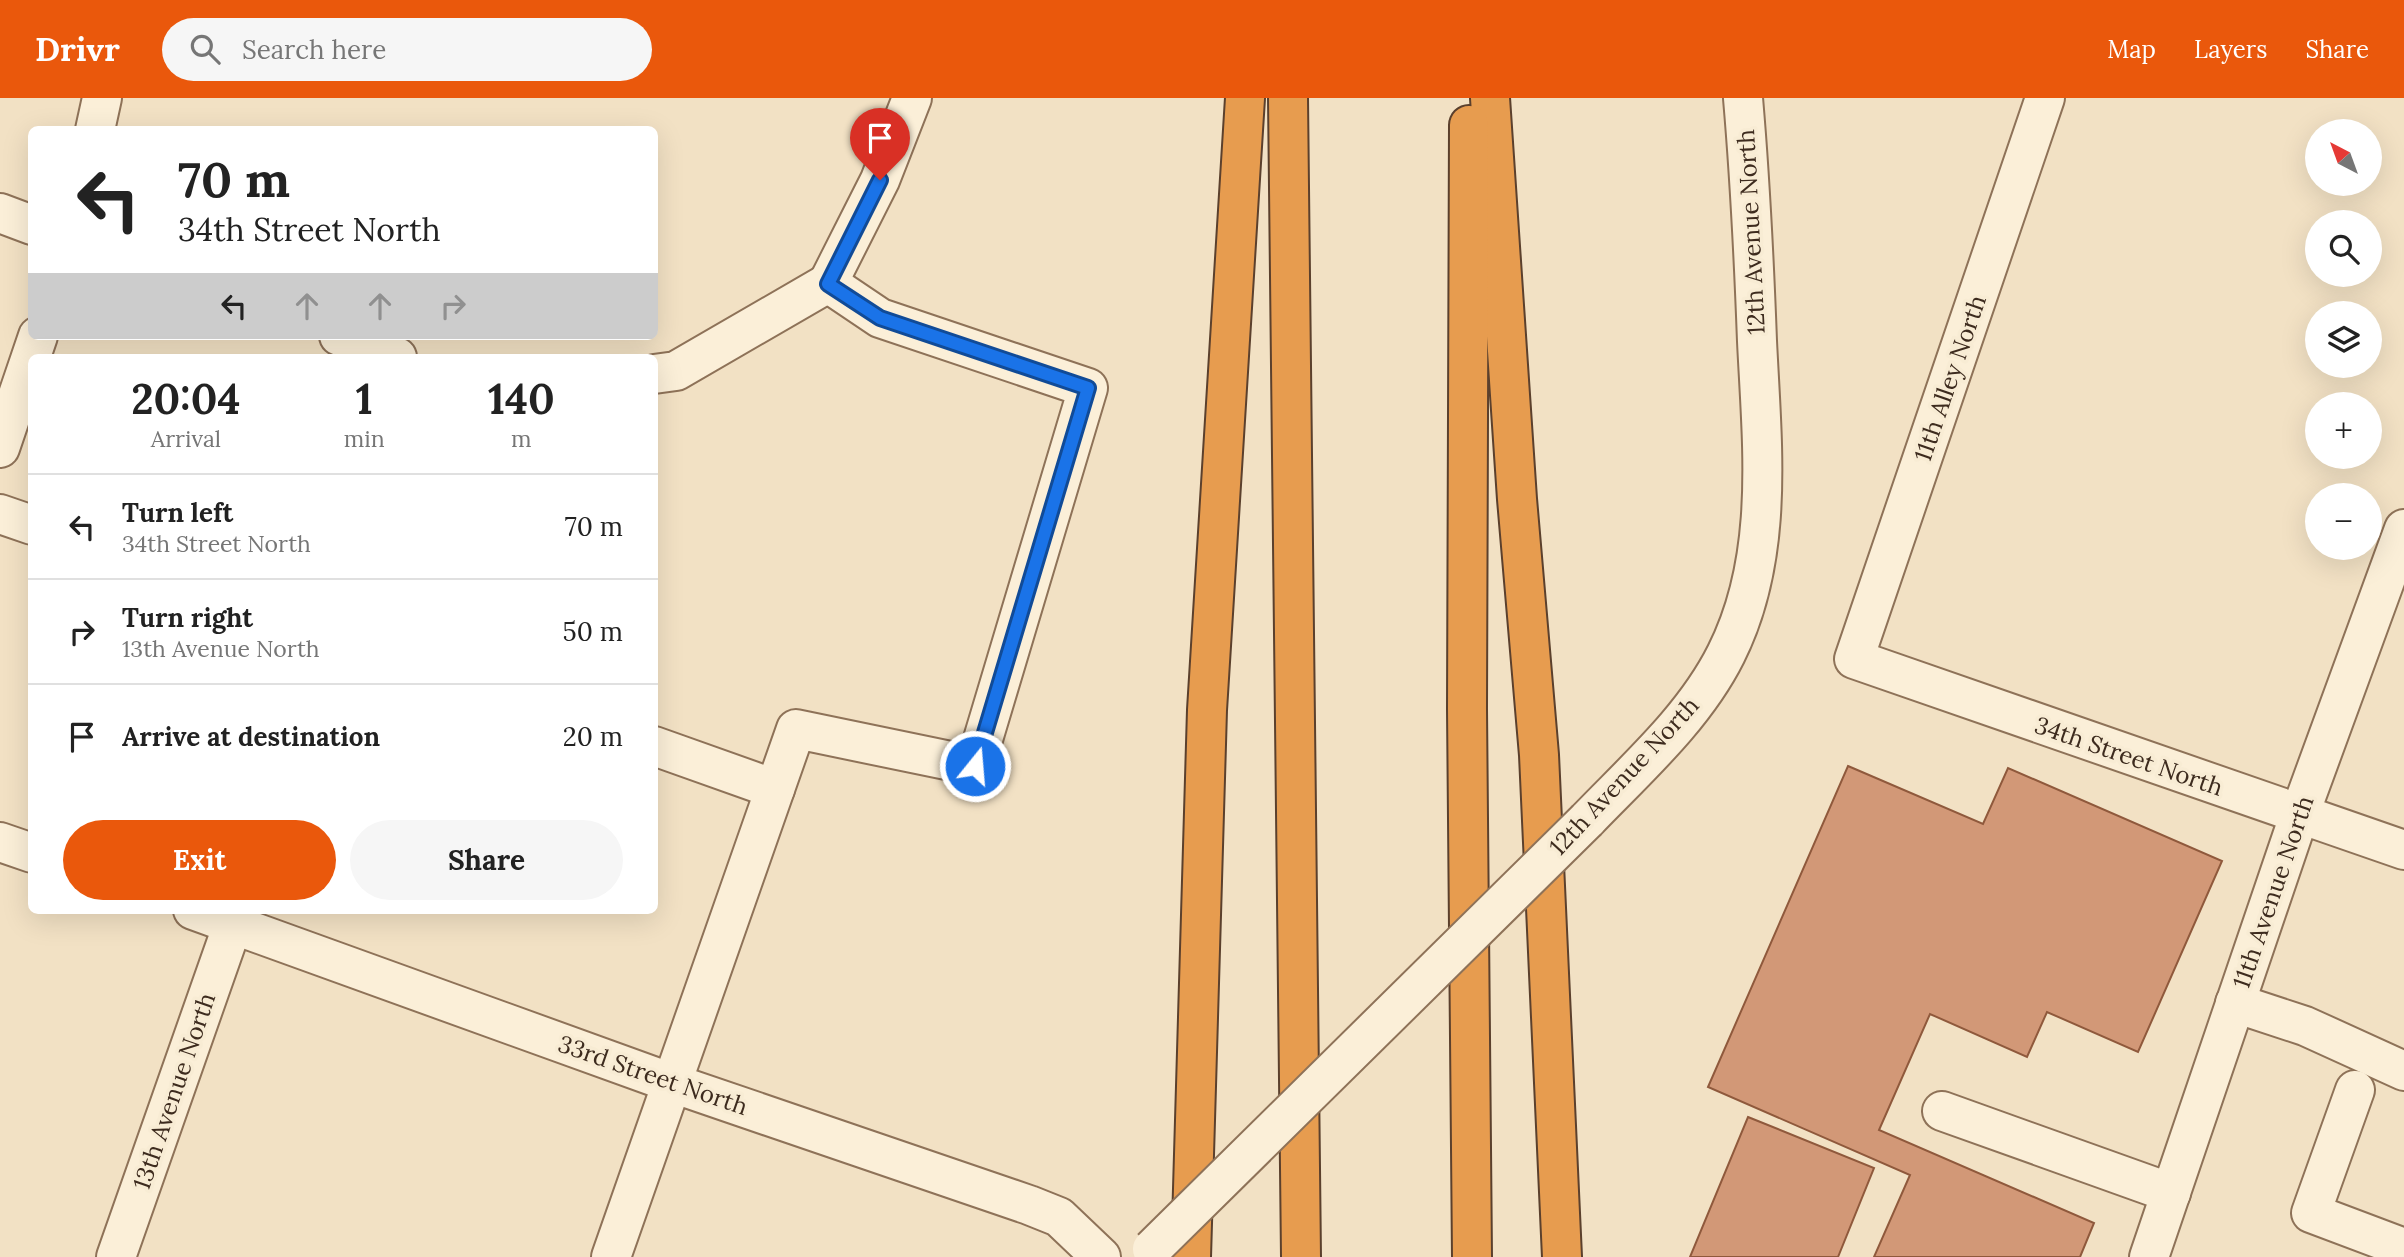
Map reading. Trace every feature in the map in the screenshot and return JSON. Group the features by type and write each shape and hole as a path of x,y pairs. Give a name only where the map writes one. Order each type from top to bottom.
{"highway":[{"path":"1191,1257 1205,781 1245,98"},
{"path":"1288,98 1301,1257"},
{"path":"1469,98 1467,709 1472,1257"},
{"path":"1490,98 1516,485 1539,755 1562,1257"},
{"path":"1205,781 1208,1257"}],"street":[{"path":"96,126 102,98"},
{"path":"658,373 676,371 828,284 880,180 912,98"},
{"name":"12th Avenue North","path":"1148,1253 1587,820 1660,744 1707,685 1738,629 1757,557 1763,486 1750,182 1743,98"},
{"name":"11th Alley North","path":"1854,659 2045,98"},
{"path":"0,213 28,224"},
{"path":"611,1257 796,729 975,766 1088,388 880,318 828,284"},
{"path":"350,340 389,354"},
{"path":"0,448 28,365"},
{"path":"0,514 28,524"},
{"name":"11th Avenue North","path":"2149,1257 2299,816 2404,529"},
{"name":"34th Street North","path":"1854,659 2299,816 2404,850"},
{"path":"658,747 775,789"},
{"path":"0,842 28,852"},
{"name":"33rd Street North","path":"204,914 672,1083 1039,1209 1059,1217 1084,1237 1101,1257"},
{"name":"13th Avenue North","path":"116,1257 233,924"},
{"path":"2235,1003 2305,1026 2404,1072"},
{"path":"2354,1090 2311,1213 2402,1240"},
{"path":"1942,1111 2171,1193"}],"building":[{"path":"1848,766 1983,824 2008,768 2222,861 2138,1052 2047,1012 2027,1057 1930,1014 1879,1130 2094,1223 2080,1257 1874,1257 1910,1175 1708,1087"},
{"path":"1748,1117 1874,1168 1838,1257 1690,1257"}],"route":[{"path":"880,180 828,284 880,318 1088,388 975,766"}]}
